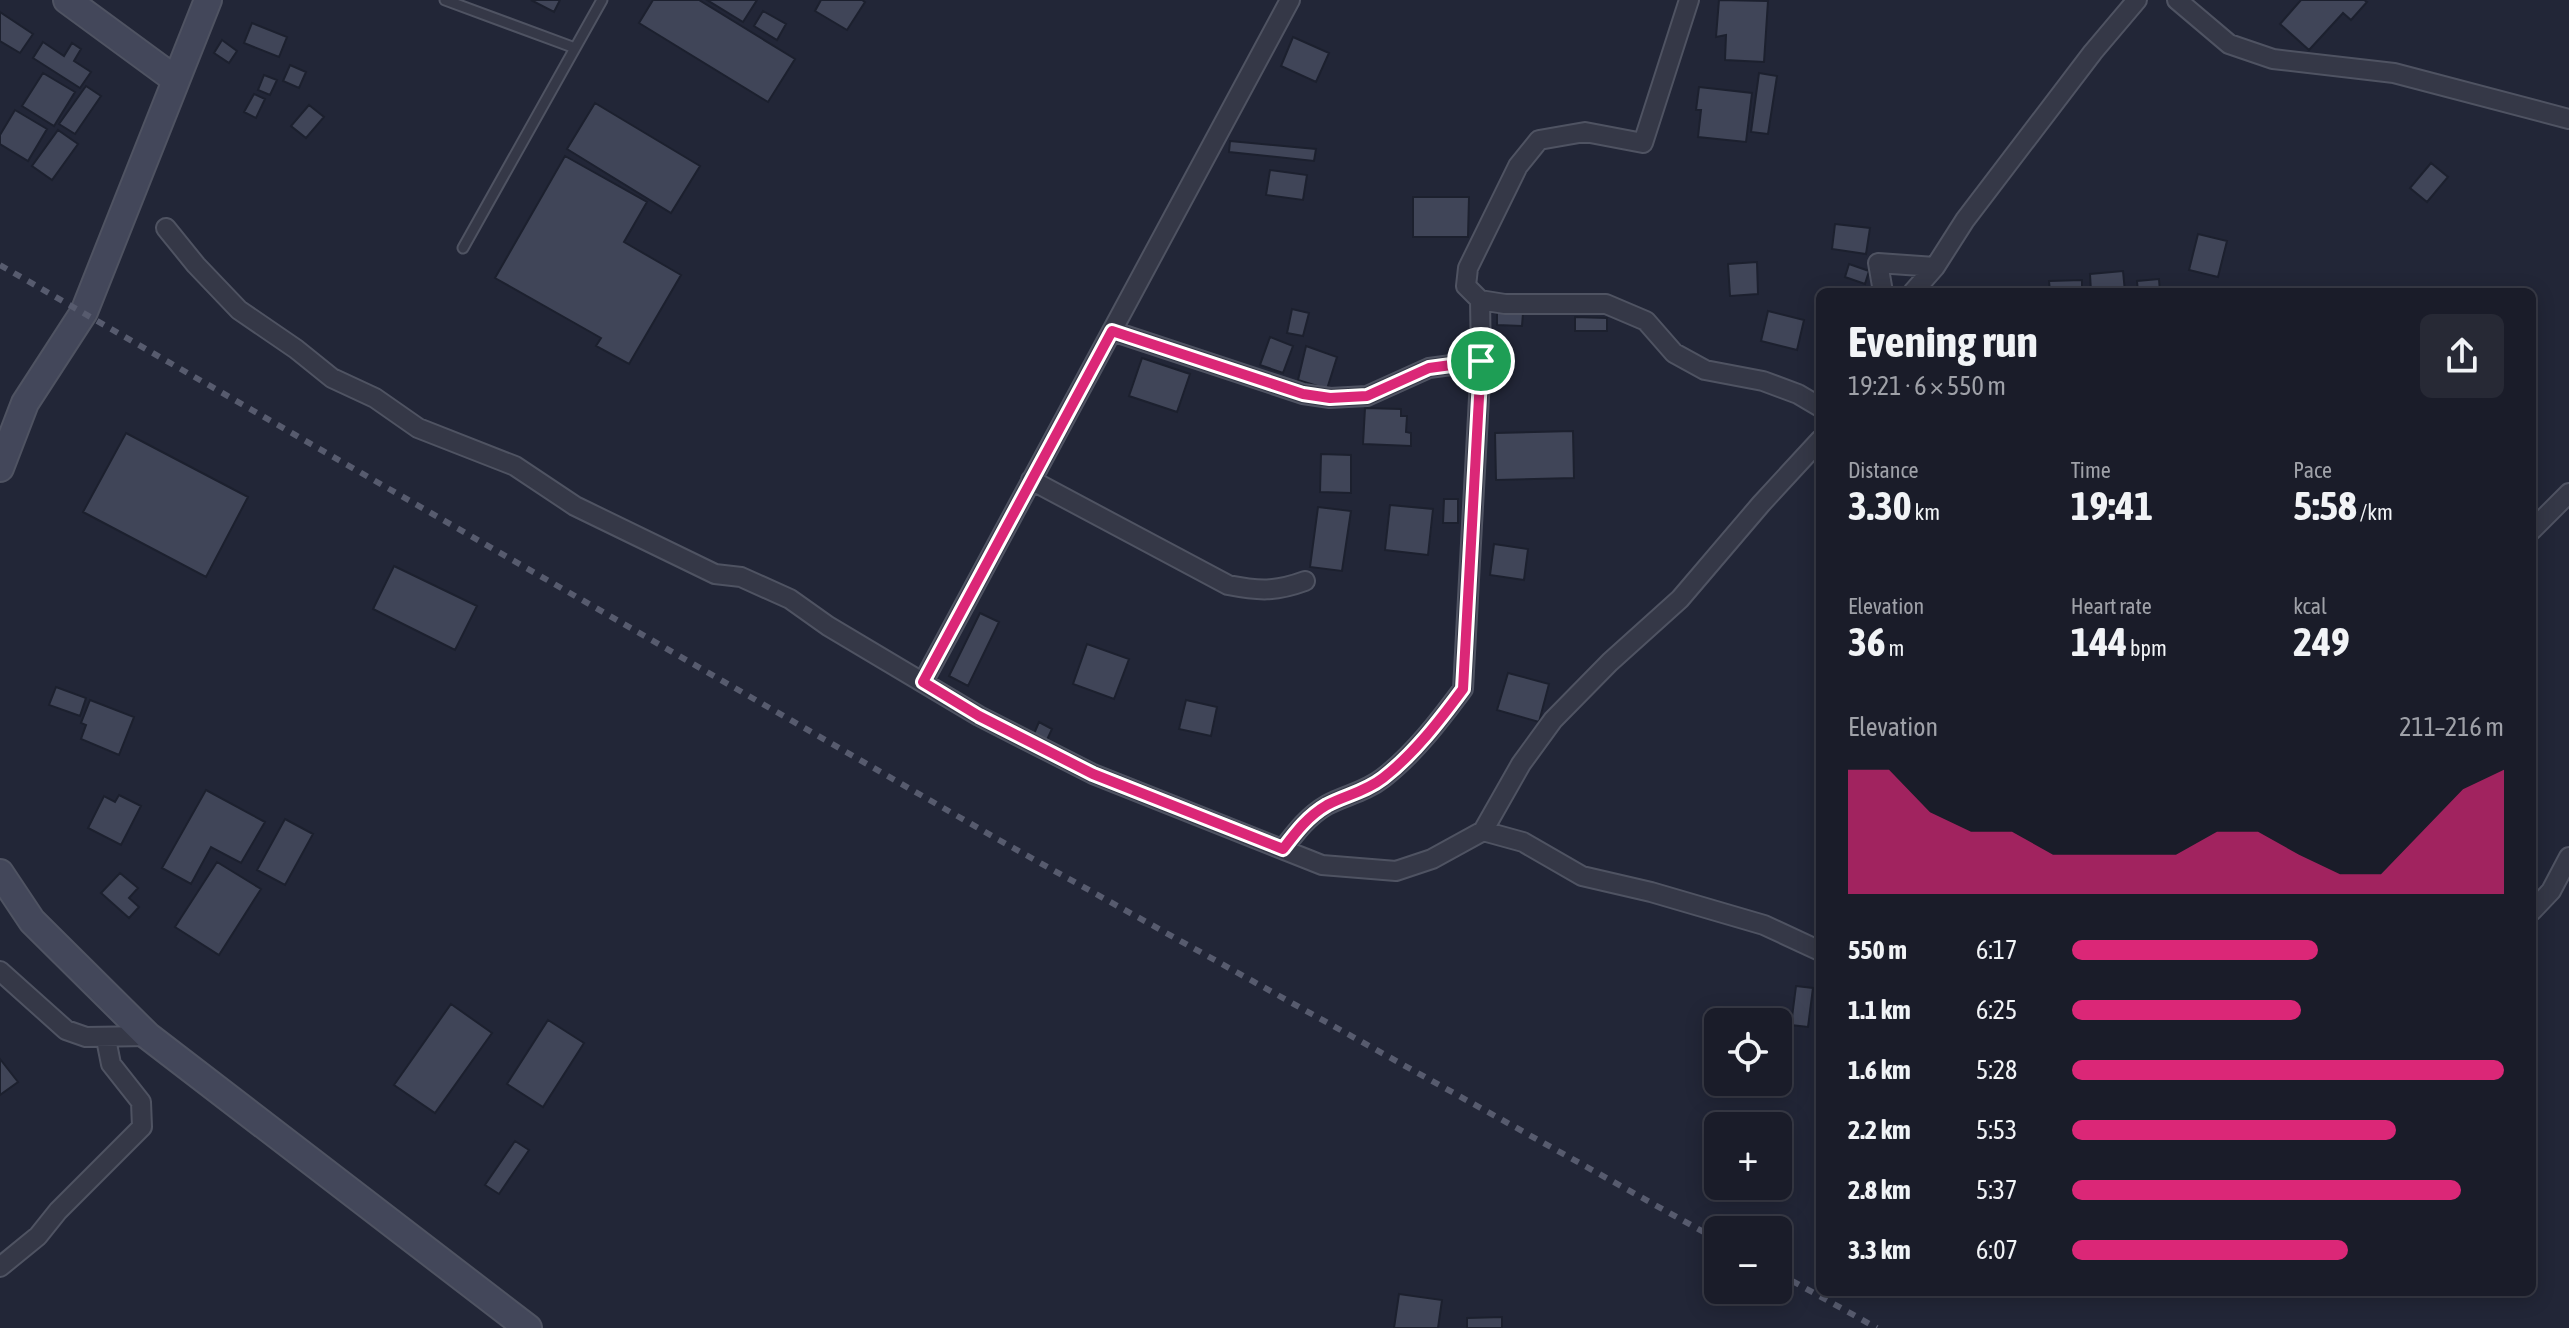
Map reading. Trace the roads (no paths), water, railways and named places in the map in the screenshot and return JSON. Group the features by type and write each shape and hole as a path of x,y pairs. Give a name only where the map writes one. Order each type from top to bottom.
{"main road":[{"path":"67,0 176,80"},
{"path":"0,468 25,403 84,312 208,0"},
{"path":"0,873 32,921 148,1036 528,1328"}],"street":[{"path":"923,682 1290,0"},
{"path":"1689,0 1643,143 1585,132 1539,140 1518,166 1468,268 1466,286 1480,300 1505,304 1606,304 1646,321 1674,353 1705,370 1763,381 1816,405"},
{"path":"1917,288 2093,52 2137,0"},
{"path":"2177,0 2229,44 2273,59 2394,73 2569,119"},
{"path":"166,228 239,310 332,378 375,398 418,428 515,466 575,506 715,574 741,577 790,599 828,626 979,716 1093,774 1322,865 1396,871 1432,859 1483,831 1521,764 1553,720 1610,662 1680,599 1816,444"},
{"path":"1882,288 1878,263 1935,267"},
{"path":"1283,849 1303,822 1328,805 1358,794 1384,778 1441,719 1463,689 1481,361 1480,300"},
{"path":"1112,331 1303,394 1330,398 1367,396 1429,368 1481,361"},
{"path":"1031,480 1228,585 1257,591 1282,590 1305,581"},
{"path":"2536,526 2569,493"},
{"path":"1483,831 1523,842 1582,876 1651,892 1764,925 1816,949"},
{"path":"2536,907 2551,891 2569,857"},
{"path":"0,971 66,1030 86,1037 106,1039 148,1036"},
{"path":"0,1267 38,1236 58,1211 142,1127 141,1102 111,1064 106,1039"}],"lane":[{"path":"445,0 575,48"},
{"path":"463,248 602,0"}],"railway":[{"path":"0,265 999,840 1704,1232"},
{"path":"1792,1281 1816,1294"},
{"path":"1819,1296 1877,1328"}]}
